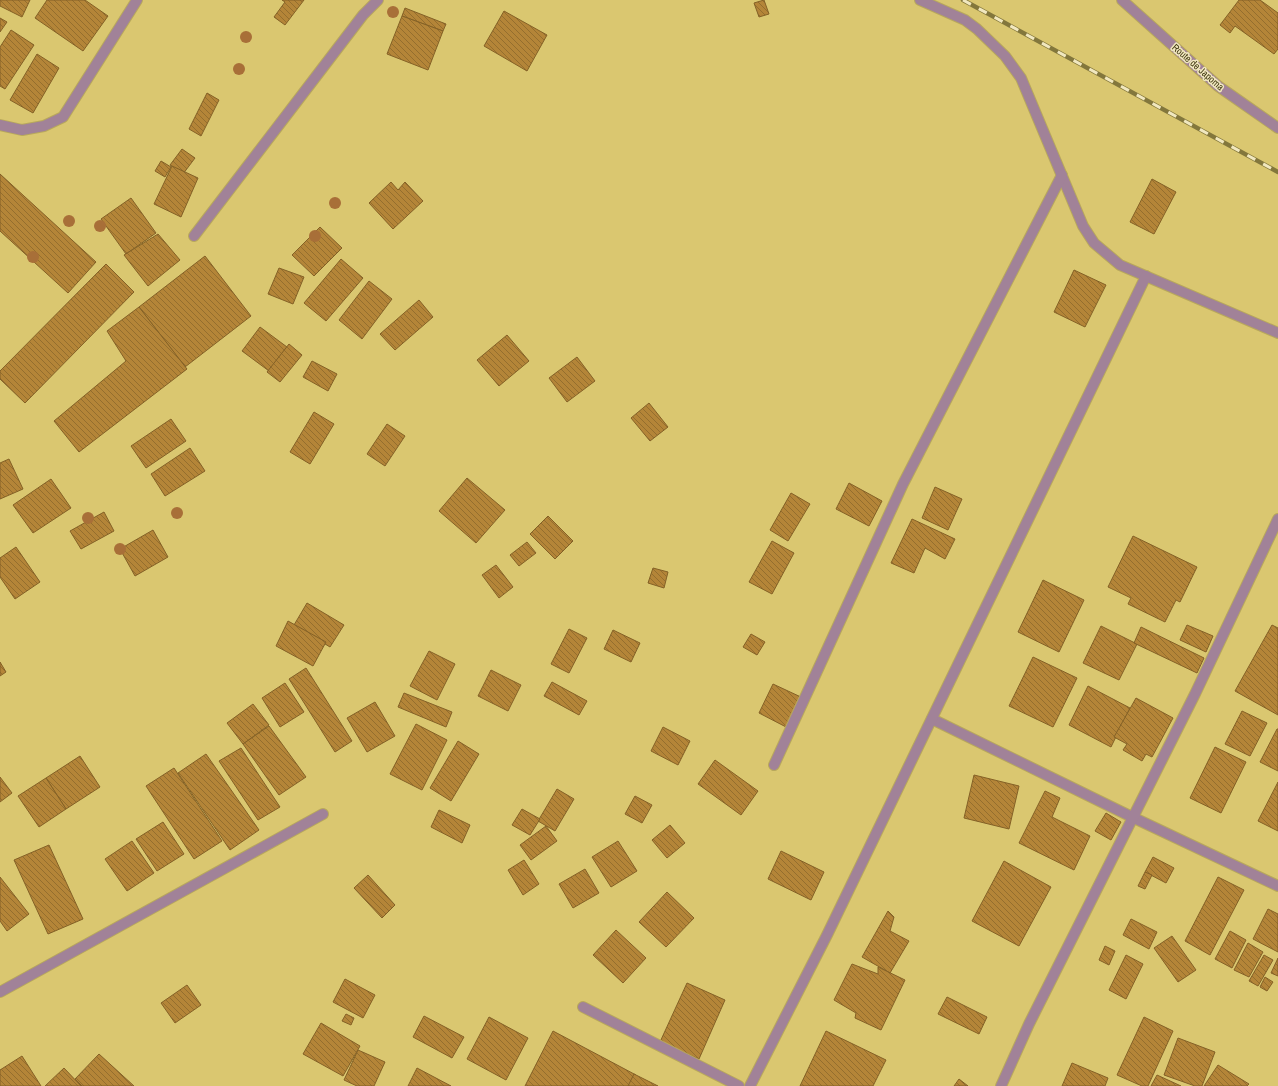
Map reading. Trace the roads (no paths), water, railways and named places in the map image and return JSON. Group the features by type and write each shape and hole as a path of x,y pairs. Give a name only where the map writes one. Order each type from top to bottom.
{"street":[{"path":"0,125 22,130 44,126 63,117 137,0"},
{"path":"194,236 363,15 378,0"},
{"path":"920,0 965,20 1005,56 1021,78 1083,226 1094,243 1120,265 1278,333"},
{"name":"Route de Japoma","path":"1122,0 1218,86 1278,128"},
{"path":"774,765 903,484 1062,175"},
{"path":"750,1086 823,942 1146,276"},
{"path":"1002,1086 1028,1024 1195,694 1278,519"},
{"path":"932,719 1132,817 1278,886"},
{"path":"0,992 323,814"},
{"path":"583,1007 724,1082 739,1086"}],"railway":[{"path":"963,0 1278,172"}]}
